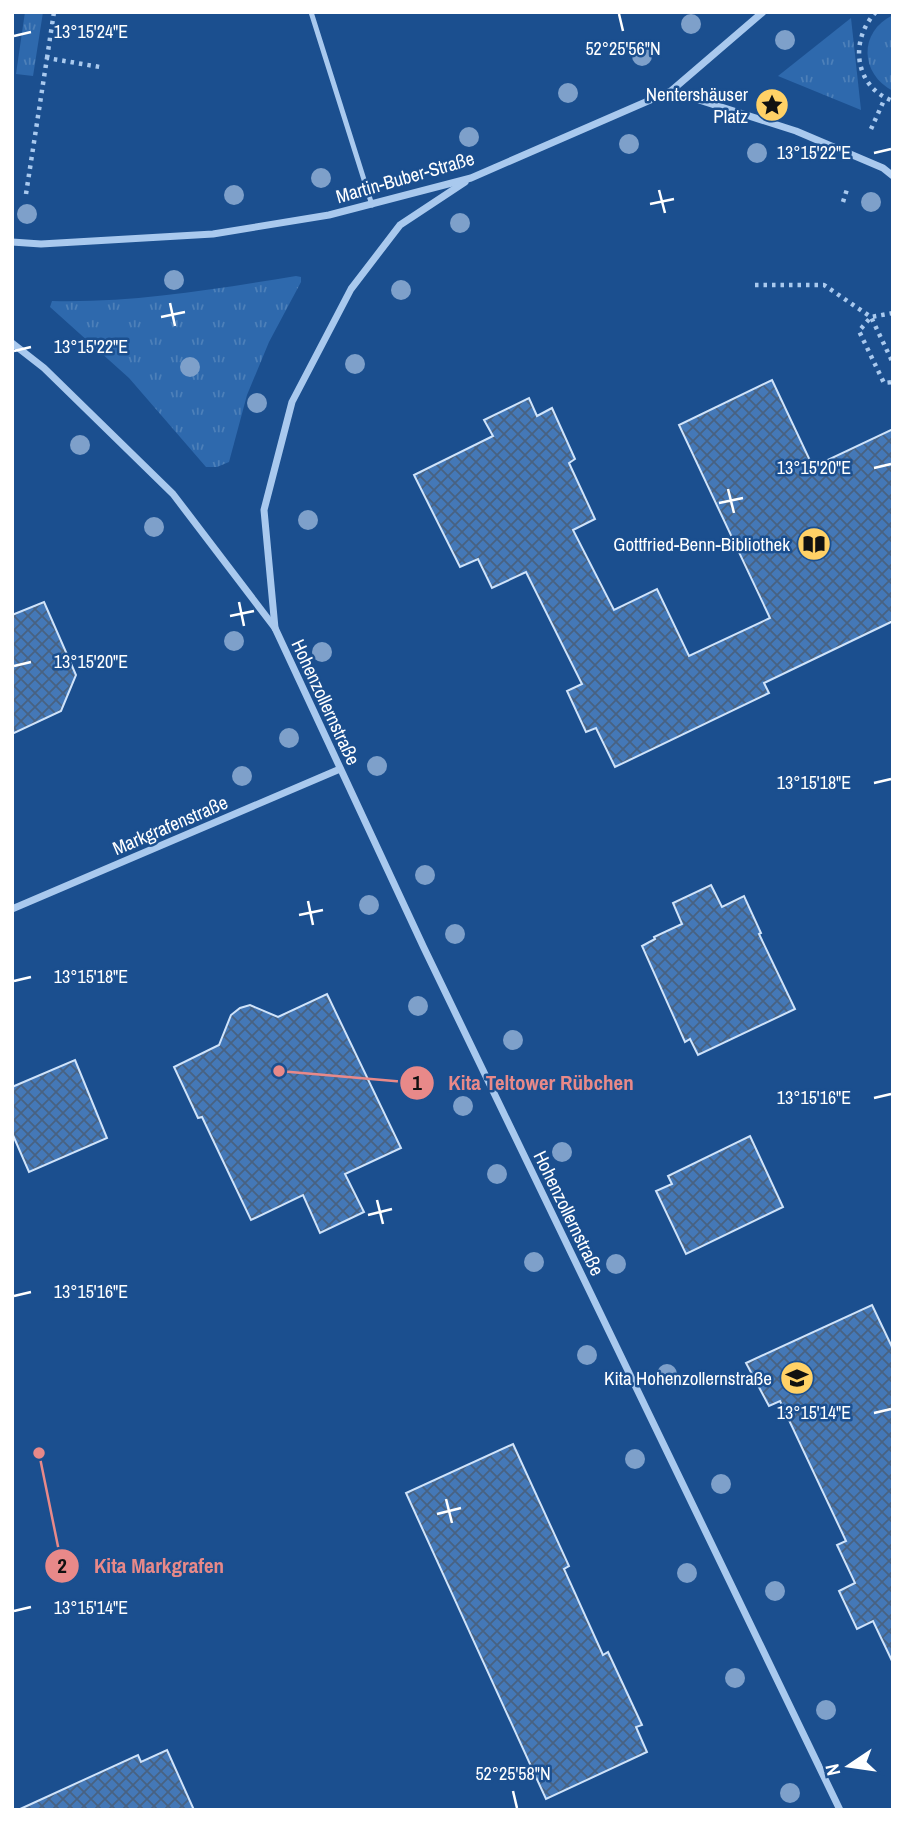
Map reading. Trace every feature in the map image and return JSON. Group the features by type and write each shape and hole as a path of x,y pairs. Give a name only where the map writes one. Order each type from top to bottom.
{"street":[{"name":"Martin-Buber-Straße","path":"12,242 41,244 213,234 329,215 471,178 671,91 762,12"},
{"path":"671,91 796,131 883,168 893,176"},
{"name":"Hohenzollernstraße","path":"275,628 264,510 292,402 351,289 400,225 471,178"},
{"name":"Hohenzollernstraße","path":"12,343 44,368 173,494 275,628 340,769 840,1810"},
{"name":"Markgrafenstraße","path":"12,909 340,769"}],"lane":[{"path":"311,12 372,205"}],"path":[{"path":"26,194 54,12"},
{"path":"876,12 867,21 860,37 858,54 862,72 871,87 885,99 893,101"},
{"path":"47,58 100,67"},
{"path":"755,285 824,285 871,317 893,363"},
{"path":"893,313 871,317 859,331 884,383 893,382"}],"green space":[{"path":"25,12 43,12 33,76 16,74"},
{"path":"893,15 893,91 882,84 874,74 868,53 874,32 882,22"},
{"path":"851,18 861,110 778,76"},
{"path":"301,277 301,282 269,342 247,395 229,462 217,467 206,467 129,378 50,307 52,301 144,297"}],"building":[{"path":"772,380 813,467 893,429 893,621 764,683 769,693 615,767 596,728 586,732 567,691 582,684 526,572 492,588 478,559 460,567 414,475 493,436 484,420 529,398 537,416 552,408 575,459 569,463 595,519 573,530 614,610 657,589 689,656 770,618 679,425"},
{"path":"44,602 76,675 61,711 12,734 12,615"},
{"path":"711,885 722,907 744,896 795,1009 698,1055 690,1039 685,1042 642,946 655,939 654,937 682,924 673,903"},
{"path":"327,994 401,1148 345,1174 364,1212 320,1233 303,1195 251,1220 202,1117 198,1118 174,1067 219,1045 231,1015 240,1008 250,1005 278,1017"},
{"path":"75,1060 107,1138 29,1172 12,1133 12,1087"},
{"path":"750,1136 783,1207 686,1254 656,1191 672,1184 668,1176"},
{"path":"872,1305 893,1349 893,1663 873,1621 857,1629 839,1591 855,1583 837,1545 846,1541 780,1401 769,1406 746,1363"},
{"path":"513,1444 569,1566 564,1569 603,1655 608,1652 642,1725 636,1727 647,1752 546,1799 406,1493"},
{"path":"167,1750 194,1810 18,1810 138,1755 141,1762"}],"place":[{"name":"Nentershäuser Platz","path":"772,105"},
{"name":"Gottfried-Benn-Bibliothek","path":"814,544"},
{"name":"Kita Teltower Rübchen","path":"279,1071"},
{"name":"Kita Hohenzollernstraße","path":"797,1378"},
{"name":"Kita Markgrafen","path":"39,1453"}]}
